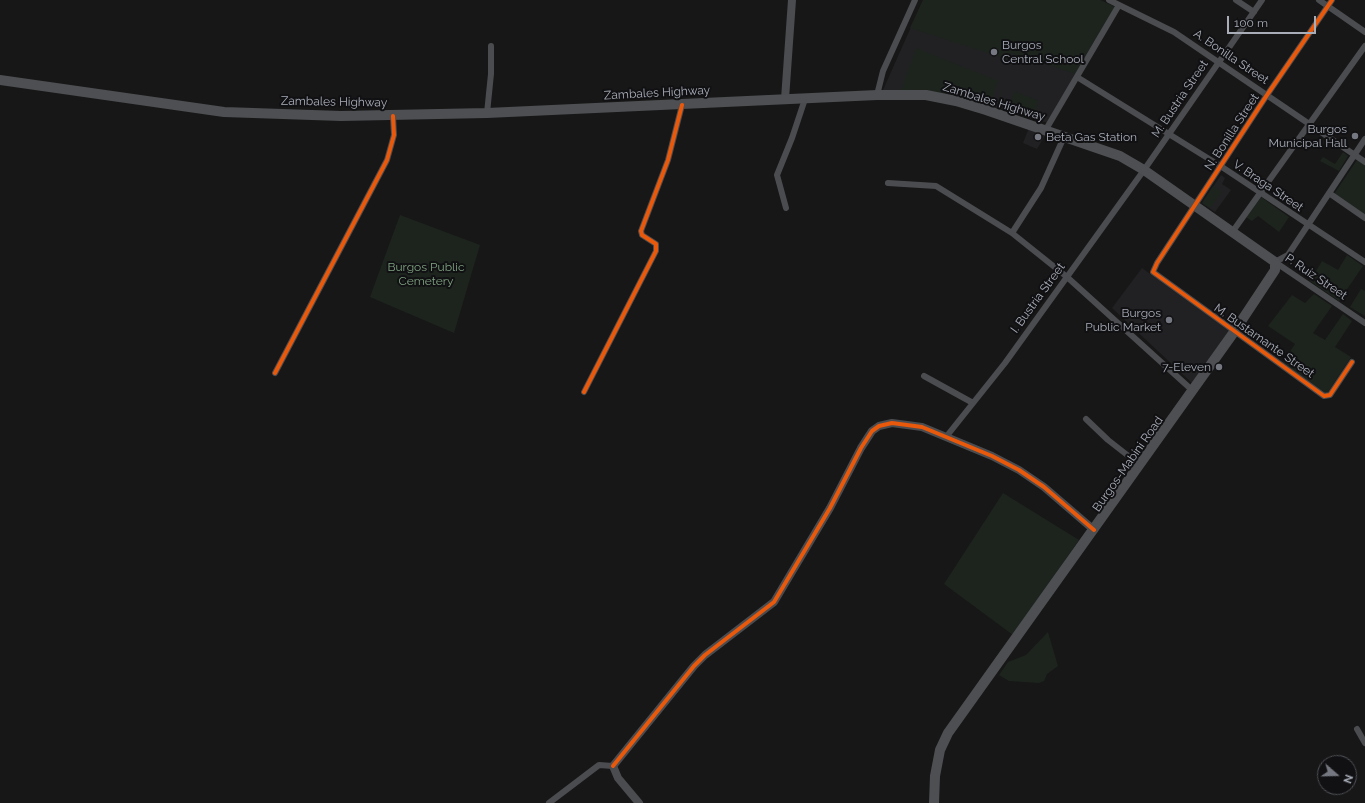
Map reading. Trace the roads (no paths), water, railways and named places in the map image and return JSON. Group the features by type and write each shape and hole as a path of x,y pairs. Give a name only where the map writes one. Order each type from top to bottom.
{"main road":[{"name":"Zambales Highway","path":"0,80 224,112 341,116 487,113 877,95 926,95 956,101 1120,156 1144,170 1233,231 1275,262"},
{"name":"Burgos-Mabini Road","path":"934,803 937,763 940,750 948,733 1234,332 1275,270 1275,262"}],"street":[{"path":"785,99 792,0"},
{"path":"877,95 883,71 915,0"},
{"name":"A. Bonilla Street","path":"1109,0 1174,32 1354,156 1365,162"},
{"path":"1236,0 1254,12"},
{"name":"M. Bustria Street","path":"1144,170 1262,0"},
{"path":"1318,0 1365,32"},
{"name":"N. Bonilla Street","path":"1155,275 1153,272 1154,267 1222,167 1267,95 1332,0"},
{"path":"1045,131 1119,5"},
{"path":"487,113 491,74 491,46"},
{"path":"1233,231 1365,46"},
{"name":"V. Braga Street","path":"1077,77 1110,96 1169,135 1222,167 1307,225 1365,262"},
{"path":"786,208 776,175 792,138 805,99"},
{"path":"584,392 656,251 656,244 644,236 641,231 672,146 682,105"},
{"path":"275,373 387,160 394,135 393,116"},
{"path":"1012,233 1041,188 1064,137"},
{"path":"1275,262 1288,254 1365,139"},
{"name":"I. Bustria Street","path":"946,437 1004,364 1144,170"},
{"path":"888,183 936,186 1012,233 1067,277 1192,390"},
{"path":"1329,193 1365,218"},
{"name":"P. Ruiz Street","path":"1275,262 1365,323"},
{"name":"M. Bustamante Street","path":"1155,275 1324,396 1330,395 1352,362"},
{"path":"924,376 973,403"},
{"path":"1086,419 1108,440 1140,465"},
{"path":"613,766 694,666 705,655 774,602 830,508 861,448 872,431 879,426 892,423 922,427 1019,470 1044,487 1094,530"},
{"path":"1357,729 1365,743"},
{"path":"550,803 598,765 613,766"},
{"path":"613,766 618,778 639,803"}],"place":[{"name":"Burgos Central School","path":"994,52"},
{"name":"Burgos Municipal Hall","path":"1355,136"},
{"name":"Beta Gas Station","path":"1038,137"},
{"name":"Burgos Public Market","path":"1169,320"},
{"name":"7-Eleven","path":"1219,367"}],"park label":[{"name":"Burgos Public Cemetery","path":"426,274"}]}
